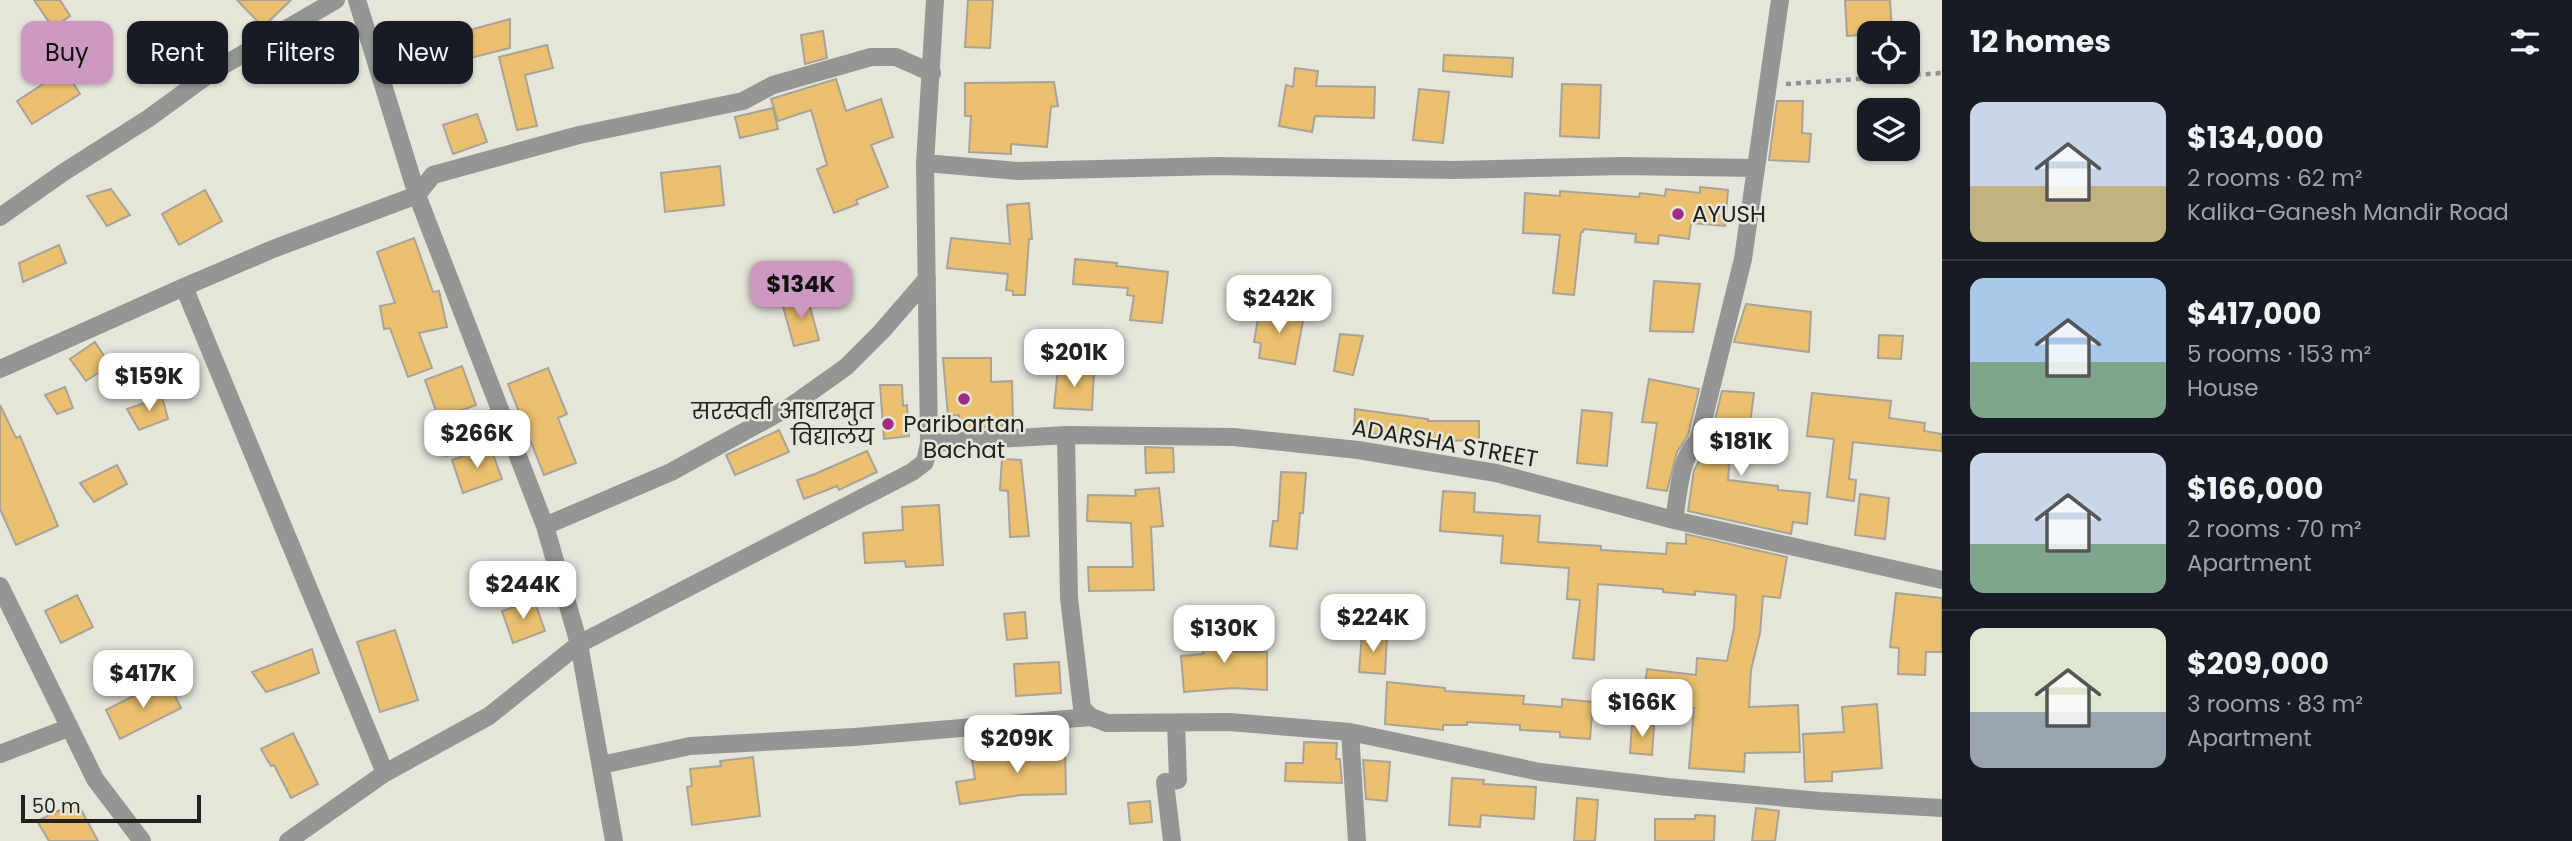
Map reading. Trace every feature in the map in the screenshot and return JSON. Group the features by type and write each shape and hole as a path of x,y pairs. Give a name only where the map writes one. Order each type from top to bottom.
{"street":[{"path":"0,216 149,118 212,72 336,0"},
{"path":"357,0 417,195 545,526 579,644 614,841"},
{"path":"288,841 384,773 489,716 579,644 912,472 925,462 929,443 925,163 935,0"},
{"path":"1674,520 1686,457 1692,445 1698,441 1743,259 1780,0"},
{"path":"0,369 273,249 417,195 433,175 579,135 743,101 773,85 871,57 896,57 932,73"},
{"path":"925,163 1018,171 1217,166 1454,170 1622,166 1756,168"},
{"path":"545,526 671,472 791,407 846,367 882,331 927,279"},
{"path":"184,287 384,773"},
{"path":"1066,435 1069,598 1082,708 1091,717 1107,723 1229,722 1350,732 1540,772 1806,800 1942,808"},
{"name":"ADARSHA STREET","path":"929,443 1066,435 1234,437 1358,450 1496,473 1674,520 1942,580"},
{"path":"0,586 68,728 96,779 142,841"},
{"path":"601,765 690,747 854,737 1091,717"},
{"path":"1172,841 1165,782 1178,780 1176,723"},
{"path":"0,754 68,728"},
{"path":"1350,732 1357,841"}],"path":[{"path":"1767,85 1942,73"}],"building":[{"path":"34,0 60,0 70,16 63,21 48,21"},
{"path":"237,0 291,0 269,21 257,21"},
{"path":"968,0 993,0 990,48 965,47"},
{"path":"1845,0 1890,0 1891,21 1857,21 1857,35 1847,36"},
{"path":"510,19 510,48 473,57 473,29"},
{"path":"823,31 827,58 805,64 801,35"},
{"path":"547,45 553,68 525,75 537,126 517,130 499,57"},
{"path":"1444,55 1513,58 1512,77 1443,71"},
{"path":"1295,68 1318,71 1316,86 1375,87 1374,118 1315,116 1312,132 1279,126 1286,85 1293,87"},
{"path":"836,79 846,111 881,99 893,137 871,145 888,187 856,200 858,204 834,213 817,169 827,165 811,110 778,121 771,99"},
{"path":"1054,82 1058,106 1051,107 1047,147 1011,144 1011,154 969,152 971,116 965,116 965,83"},
{"path":"43,84 74,84 80,94 32,124 17,101"},
{"path":"1562,84 1601,85 1599,138 1560,136"},
{"path":"1419,89 1449,92 1443,143 1413,140"},
{"path":"1777,101 1803,101 1802,133 1811,134 1809,162 1769,160"},
{"path":"773,108 778,129 740,138 735,117"},
{"path":"477,114 487,142 453,154 443,125"},
{"path":"720,166 724,205 665,212 661,173"},
{"path":"1700,187 1728,190 1725,226 1691,223 1689,239 1659,235 1658,244 1635,242 1636,234 1584,229 1581,232 1574,295 1553,293 1560,235 1523,233 1525,193 1560,196 1560,191 1639,197 1640,193 1665,196 1666,189 1700,193"},
{"path":"111,189 130,215 107,226 87,196"},
{"path":"205,190 222,221 179,245 162,214"},
{"path":"1029,203 1032,239 1029,239 1025,295 1013,295 1013,291 1006,290 1008,274 947,268 951,238 1010,244 1007,205"},
{"path":"414,238 433,292 439,291 447,327 419,333 432,368 408,377 390,328 384,329 380,306 395,303 377,252"},
{"path":"59,245 66,263 23,282 19,263"},
{"path":"1075,259 1168,272 1162,323 1130,320 1134,296 1127,295 1128,288 1073,284"},
{"path":"1654,281 1700,284 1693,332 1650,331"},
{"path":"807,296 819,340 794,346 782,303"},
{"path":"1746,304 1811,312 1809,352 1734,342"},
{"path":"1260,307 1304,315 1295,364 1259,358 1261,343 1254,342"},
{"path":"1340,334 1363,336 1353,375 1334,371"},
{"path":"1879,335 1903,336 1901,359 1878,358"},
{"path":"95,342 110,365 86,381 70,359"},
{"path":"943,358 991,358 991,382 1012,381 1013,424 960,430 959,415 948,416"},
{"path":"462,366 476,405 439,419 425,380"},
{"path":"548,368 567,414 558,418 576,463 544,475 508,384"},
{"path":"1058,368 1094,370 1092,410 1054,408"},
{"path":"1649,379 1699,389 1688,435 1677,452 1667,491 1647,488 1657,423 1642,422"},
{"path":"880,385 902,385 903,406 907,405 909,436 884,439"},
{"path":"65,387 73,408 57,414 45,395"},
{"path":"1722,391 1754,393 1749,432 1732,430 1728,480 1810,493 1807,524 1793,522 1791,534 1688,511 1694,470 1709,444"},
{"path":"1812,393 1891,401 1889,418 1925,423 1924,431 1942,434 1942,451 1853,442 1849,479 1856,480 1854,501 1827,497 1834,439 1807,436"},
{"path":"162,397 168,419 139,430 127,409"},
{"path":"0,405 16,438 20,436 58,526 16,545 0,509"},
{"path":"1355,409 1428,421 1479,421 1479,440 1435,441 1354,431"},
{"path":"1582,410 1612,413 1607,466 1577,463"},
{"path":"456,426 464,450 446,456 438,432"},
{"path":"779,430 789,452 735,475 726,455"},
{"path":"490,446 502,479 463,493 452,460"},
{"path":"1145,447 1173,448 1174,472 1146,473"},
{"path":"867,451 877,472 839,490 837,486 804,499 797,480"},
{"path":"1002,459 1021,460 1029,536 1010,537 1008,491 1000,490"},
{"path":"117,465 127,484 94,502 80,483"},
{"path":"1281,472 1306,473 1297,549 1270,546 1273,521 1278,521"},
{"path":"1159,488 1163,526 1151,527 1154,590 1089,591 1088,567 1133,567 1131,523 1087,521 1088,495 1136,496 1135,490"},
{"path":"1443,491 1475,493 1474,512 1540,516 1538,542 1666,554 1667,543 1686,544 1686,534 1787,557 1780,598 1763,596 1760,633 1751,670 1749,707 1798,705 1800,752 1745,753 1744,772 1689,768 1694,708 1643,703 1647,669 1696,675 1697,658 1727,661 1734,628 1736,595 1695,591 1695,595 1663,592 1663,589 1598,584 1594,660 1573,658 1580,600 1567,599 1569,568 1501,563 1503,536 1440,531"},
{"path":"1860,494 1889,498 1885,539 1855,535"},
{"path":"939,505 943,565 906,567 905,561 865,563 863,533 903,530 902,507"},
{"path":"537,564 547,589 517,599 504,576"},
{"path":"1896,593 1942,598 1942,652 1926,652 1925,675 1898,674 1899,648 1890,647"},
{"path":"77,595 93,627 61,643 45,611"},
{"path":"534,600 545,631 513,643 502,611"},
{"path":"1025,612 1027,638 1007,640 1004,614"},
{"path":"1206,625 1236,627 1234,652 1267,652 1267,690 1233,688 1184,692 1181,656 1203,654"},
{"path":"395,630 418,700 380,712 357,642"},
{"path":"1362,634 1387,636 1385,674 1359,672"},
{"path":"312,649 319,673 293,683 266,692 252,672"},
{"path":"1059,662 1061,693 1016,696 1014,664"},
{"path":"168,681 181,708 120,739 106,710"},
{"path":"1387,682 1445,688 1445,691 1524,696 1523,704 1562,707 1562,699 1593,702 1590,739 1560,737 1560,732 1520,730 1520,725 1467,722 1467,725 1443,725 1443,730 1385,724"},
{"path":"1877,704 1882,768 1832,772 1832,781 1805,782 1803,734 1844,732 1842,707"},
{"path":"1632,724 1654,726 1652,755 1630,753"},
{"path":"293,733 318,784 291,798 274,765 271,766 261,749"},
{"path":"1304,742 1337,743 1336,759 1340,759 1342,783 1285,781 1286,763 1303,763"},
{"path":"1035,745 1065,745 1066,794 1021,795 960,804 956,782 975,779 972,760 1035,751"},
{"path":"753,757 760,816 692,825 687,787 692,786 690,769 721,766 720,761"},
{"path":"1363,760 1390,762 1387,801 1366,799"},
{"path":"1452,778 1484,780 1483,784 1536,787 1534,819 1481,815 1480,827 1449,825"},
{"path":"1577,798 1598,800 1595,841 1574,841"},
{"path":"1150,801 1152,822 1130,824 1128,803"},
{"path":"77,802 98,841 49,841 37,821"},
{"path":"1756,808 1779,811 1775,841 1752,841"},
{"path":"1695,815 1715,816 1714,841 1655,841 1655,819 1695,819"}],"place":[{"name":"AYUSH","path":"1678,214"},
{"name":"Paribartan Bachat","path":"964,399"},
{"name":"सरस्वती आधारभुत विद्यालय","path":"888,424"}]}
